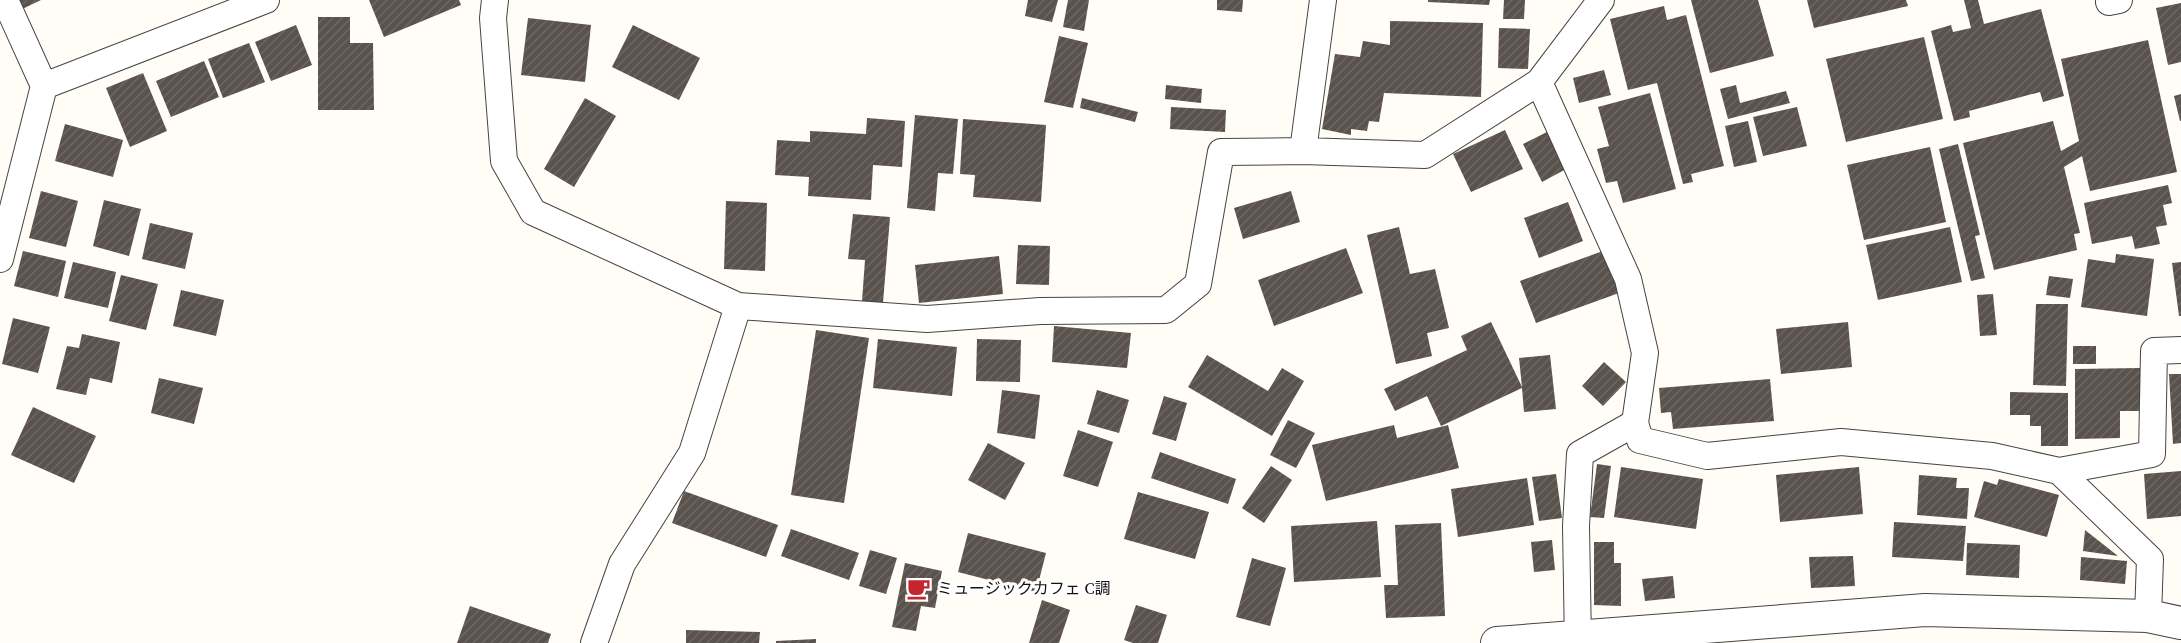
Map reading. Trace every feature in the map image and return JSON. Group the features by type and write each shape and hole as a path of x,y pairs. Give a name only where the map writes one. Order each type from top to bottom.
{"street":[{"path":"0,259 44,86 5,0"},
{"path":"44,86 266,0"},
{"path":"495,0 493,18 504,161 532,213 738,306 927,319 1040,311 1166,310 1198,284 1221,152 1303,151 1425,155 1539,82 1601,0"},
{"path":"1303,151 1323,0"},
{"path":"1539,82 1628,279 1645,353 1635,423 1640,440 1707,456 1841,442 1992,456 2059,471 2152,454 2154,351 2181,350"},
{"path":"594,643 622,564 692,453 738,306"},
{"path":"1578,640 1576,526 1580,454 1635,423"},
{"path":"2059,471 2150,559 2148,616"},
{"path":"1497,643 1578,640 1925,610 2148,616 2181,623"}],"building":[{"path":"11,0 41,0 16,12"},
{"path":"369,0 459,0 461,5 384,37"},
{"path":"1028,0 1058,0 1052,22 1025,16"},
{"path":"1068,0 1089,0 1084,31 1063,27"},
{"path":"1217,0 1243,0 1242,12 1217,10"},
{"path":"1428,0 1490,0 1489,5 1428,2"},
{"path":"1504,0 1525,0 1524,19 1503,19"},
{"path":"1691,0 1758,0 1774,56 1710,73"},
{"path":"1807,0 1906,0 1908,6 1814,28"},
{"path":"1964,0 1978,0 1984,24 2041,9 2064,96 2043,102 2040,92 1969,111 1970,117 1954,121 1931,31 1951,25 1953,32 1971,28"},
{"path":"2181,3 2181,62 2168,65 2156,8"},
{"path":"1664,6 1667,20 1686,15 1724,166 1691,174 1693,182 1683,184 1657,83 1628,90 1610,19"},
{"path":"318,17 350,17 350,43 373,43 374,110 318,110"},
{"path":"528,18 591,25 585,82 521,75"},
{"path":"1390,21 1483,23 1481,97 1384,93 1379,122 1369,121 1367,131 1351,129 1351,135 1322,129 1335,54 1360,57 1363,41 1390,45"},
{"path":"296,25 312,65 271,81 255,42"},
{"path":"633,25 700,58 679,100 612,67"},
{"path":"1499,28 1530,29 1528,69 1498,68"},
{"path":"1059,36 1088,43 1073,108 1044,102"},
{"path":"1924,37 1943,119 1846,142 1826,59"},
{"path":"2148,40 2177,172 2090,191 2082,156 2064,167 2080,233 2074,234 2077,250 1994,270 1963,143 2053,121 2061,151 2079,141 2061,59"},
{"path":"249,43 265,82 223,98 208,59"},
{"path":"204,61 219,97 171,117 156,81"},
{"path":"1604,70 1611,95 1579,103 1573,78"},
{"path":"143,73 167,131 130,147 106,88"},
{"path":"1166,85 1202,89 1201,103 1165,99"},
{"path":"1736,85 1740,103 1786,91 1790,103 1728,119 1720,89"},
{"path":"1650,93 1676,189 1623,203 1617,181 1606,183 1597,149 1609,146 1598,107"},
{"path":"2181,94 2181,121 2180,121 2174,96"},
{"path":"585,98 616,116 574,187 544,169"},
{"path":"1082,98 1138,112 1135,122 1080,108"},
{"path":"1171,107 1226,110 1225,132 1170,129"},
{"path":"1797,107 1807,146 1763,156 1753,117"},
{"path":"915,115 958,119 953,174 938,173 935,211 907,208"},
{"path":"867,118 905,121 902,167 873,165 871,200 808,196 809,177 775,175 777,140 810,142 810,131 866,134"},
{"path":"963,119 1046,125 1041,202 973,197 975,175 960,174"},
{"path":"1748,121 1757,162 1734,167 1725,126"},
{"path":"65,124 123,140 113,177 55,161"},
{"path":"1505,130 1523,169 1471,192 1453,154"},
{"path":"1549,131 1568,168 1542,182 1523,144"},
{"path":"1958,144 1980,235 1975,236 1985,278 1971,281 1939,149"},
{"path":"1930,147 1946,222 1864,240 1847,165"},
{"path":"2168,185 2172,203 2163,205 2167,225 2156,227 2160,244 2135,249 2132,236 2092,244 2084,203"},
{"path":"41,191 78,201 66,247 29,238"},
{"path":"1291,191 1300,222 1243,239 1234,208"},
{"path":"104,200 141,209 129,256 93,246"},
{"path":"726,201 767,203 765,271 724,269"},
{"path":"1568,202 1583,241 1539,258 1524,218"},
{"path":"853,214 890,217 883,303 862,301 865,260 848,259"},
{"path":"150,223 193,233 185,269 142,259"},
{"path":"1399,227 1410,274 1435,269 1449,328 1427,333 1432,356 1396,364 1367,235"},
{"path":"1950,227 1962,282 1878,300 1866,245"},
{"path":"1018,245 1050,246 1049,285 1016,284"},
{"path":"1346,248 1363,293 1274,326 1258,280"},
{"path":"23,251 66,261 58,297 14,286"},
{"path":"1603,251 1619,293 1536,323 1520,281"},
{"path":"2116,254 2154,259 2147,316 2081,307 2088,259 2115,263"},
{"path":"999,256 1003,294 919,303 915,265"},
{"path":"73,262 116,272 108,308 64,298"},
{"path":"2181,262 2181,316 2179,316 2172,263"},
{"path":"121,275 158,284 146,330 109,321"},
{"path":"2049,276 2073,279 2070,298 2046,295"},
{"path":"181,290 224,300 216,336 173,326"},
{"path":"1993,294 1997,335 1980,336 1977,295"},
{"path":"2036,304 2068,304 2066,386 2033,385"},
{"path":"13,318 50,327 38,373 2,364"},
{"path":"1491,322 1522,387 1519,358 1550,355 1556,409 1524,412 1522,388 1441,426 1427,396 1395,411 1384,389 1467,350 1461,336"},
{"path":"1848,322 1852,367 1781,374 1776,329"},
{"path":"1054,326 1131,333 1127,368 1052,362"},
{"path":"816,330 869,338 844,503 791,495"},
{"path":"82,334 120,342 112,383 90,378 86,395 56,389 67,346 79,348"},
{"path":"878,339 957,347 952,396 873,388"},
{"path":"977,339 1021,340 1020,382 976,381"},
{"path":"2073,346 2096,346 2096,364 2073,364"},
{"path":"1207,355 1268,391 1282,368 1304,381 1272,436 1188,387"},
{"path":"1604,362 1626,382 1603,406 1582,386"},
{"path":"2140,368 2140,411 2120,411 2120,438 2075,439 2075,369"},
{"path":"2169,374 2181,374 2181,443 2173,444"},
{"path":"159,378 203,388 194,424 151,413"},
{"path":"1770,379 1774,421 1673,429 1671,412 1661,413 1659,388"},
{"path":"1002,390 1040,395 1035,439 997,433"},
{"path":"1097,390 1129,400 1119,433 1087,424"},
{"path":"2010,392 2068,393 2068,446 2041,446 2041,426 2030,426 2030,415 2010,415"},
{"path":"1164,396 1187,403 1176,441 1152,434"},
{"path":"33,407 96,436 74,483 11,455"},
{"path":"1288,420 1315,433 1296,468 1270,455"},
{"path":"1394,425 1397,438 1448,425 1459,468 1326,501 1312,445"},
{"path":"1078,430 1113,442 1098,487 1063,476"},
{"path":"988,443 1025,463 1005,500 968,480"},
{"path":"1160,452 1236,479 1228,504 1151,478"},
{"path":"1597,464 1611,466 1604,518 1590,517"},
{"path":"1271,466 1292,480 1264,523 1242,508"},
{"path":"1621,467 1703,479 1696,529 1614,517"},
{"path":"1859,467 1863,514 1780,522 1776,475"},
{"path":"2181,471 2181,516 2147,519 2144,474"},
{"path":"1556,474 1562,518 1539,521 1532,477"},
{"path":"1919,475 1957,478 1956,488 1969,488 1967,519 1917,515"},
{"path":"1527,478 1534,525 1458,537 1451,489"},
{"path":"1999,479 2059,495 2047,537 1974,517 1984,481 1997,485"},
{"path":"684,491 778,525 766,557 672,523"},
{"path":"1138,492 1209,512 1195,559 1124,539"},
{"path":"1377,521 1381,577 1294,582 1291,526"},
{"path":"1894,522 1966,526 1963,561 1892,557"},
{"path":"1441,523 1445,616 1386,618 1384,585 1398,585 1395,525"},
{"path":"791,529 859,553 849,580 781,556"},
{"path":"2085,530 2118,556 2083,551"},
{"path":"968,533 1046,553 1036,592 958,572"},
{"path":"1552,540 1555,570 1534,572 1531,542"},
{"path":"1594,542 1614,542 1614,563 1621,563 1621,606 1594,605"},
{"path":"1967,543 2020,545 2019,578 1966,575"},
{"path":"870,550 897,558 886,594 859,586"},
{"path":"1853,556 1855,586 1811,588 1809,557"},
{"path":"2081,557 2127,561 2125,584 2080,580"},
{"path":"1252,558 1286,568 1270,626 1236,617"},
{"name":"ミュージックカフェ C調","path":"905,563 942,571 935,608 921,606 916,631 892,627"},
{"path":"1673,576 1675,598 1645,601 1642,579"},
{"path":"1042,600 1070,610 1059,643 1029,643"},
{"path":"1136,605 1167,615 1158,643 1133,643 1124,640"},
{"path":"470,606 551,634 548,643 457,643"},
{"path":"686,630 760,632 759,643 686,643"},
{"path":"816,639 816,643 776,643 776,641"}],"place":[{"name":"ミュージックカフェ C調","path":"919,588"}]}
